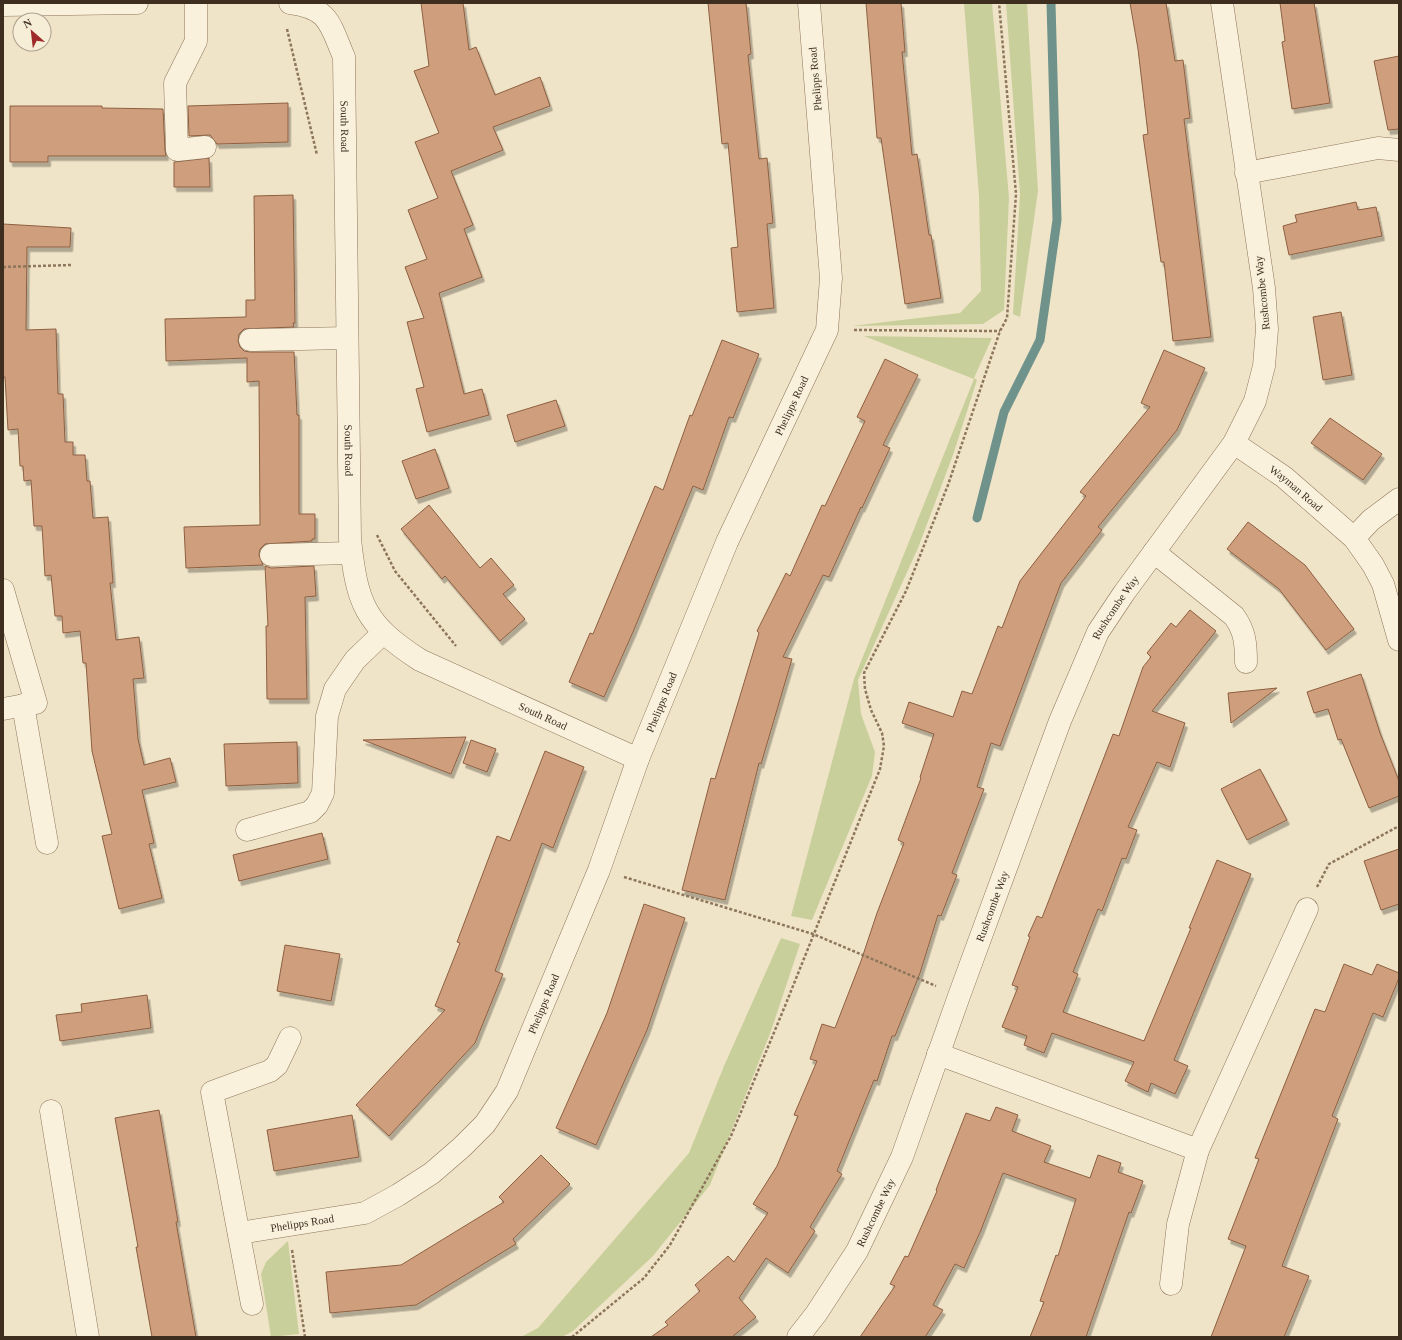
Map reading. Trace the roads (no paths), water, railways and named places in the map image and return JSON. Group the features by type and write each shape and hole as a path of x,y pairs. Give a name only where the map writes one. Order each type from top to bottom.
{"street":[{"path":"3,5 137,3"},
{"path":"196,3 196,41 175,83 177,150 205,148"},
{"name":"South Road","path":"290,3 325,8 344,58 351,553 354,578 362,604 383,633 397,645 420,660 638,759"},
{"name":"Phelipps Road","path":"239,1234 365,1213 398,1195 432,1173 485,1124 507,1091 599,870 638,759 727,542 827,330 831,278 809,3"},
{"name":"Rushcombe Way","path":"798,1337 816,1314 857,1251 902,1156 1060,721 1098,632 1154,552 1234,443 1255,401 1264,366 1267,329 1264,288 1222,3"},
{"path":"1246,173 1378,148 1399,150"},
{"path":"250,340 348,338"},
{"name":"Wayman Road","path":"1234,443 1284,477 1354,538 1373,565 1383,584 1399,640"},
{"path":"1354,538 1371,520 1399,499"},
{"path":"1154,552 1234,616 1242,627 1246,649 1246,662"},
{"path":"270,555 351,553"},
{"path":"3,590 21,706 47,844"},
{"path":"247,830 310,812 317,805 323,793 327,716 335,689 355,660 383,633"},
{"path":"1171,1284 1178,1224 1198,1150 1307,909"},
{"path":"252,1304 217,1130 212,1092 270,1071 277,1065 290,1038"},
{"path":"938,1054 1198,1150"},
{"path":"51,1111 88,1337"}],"waterway":[{"path":"977,518 1004,412 1040,340 1057,220 1051,3"}]}
